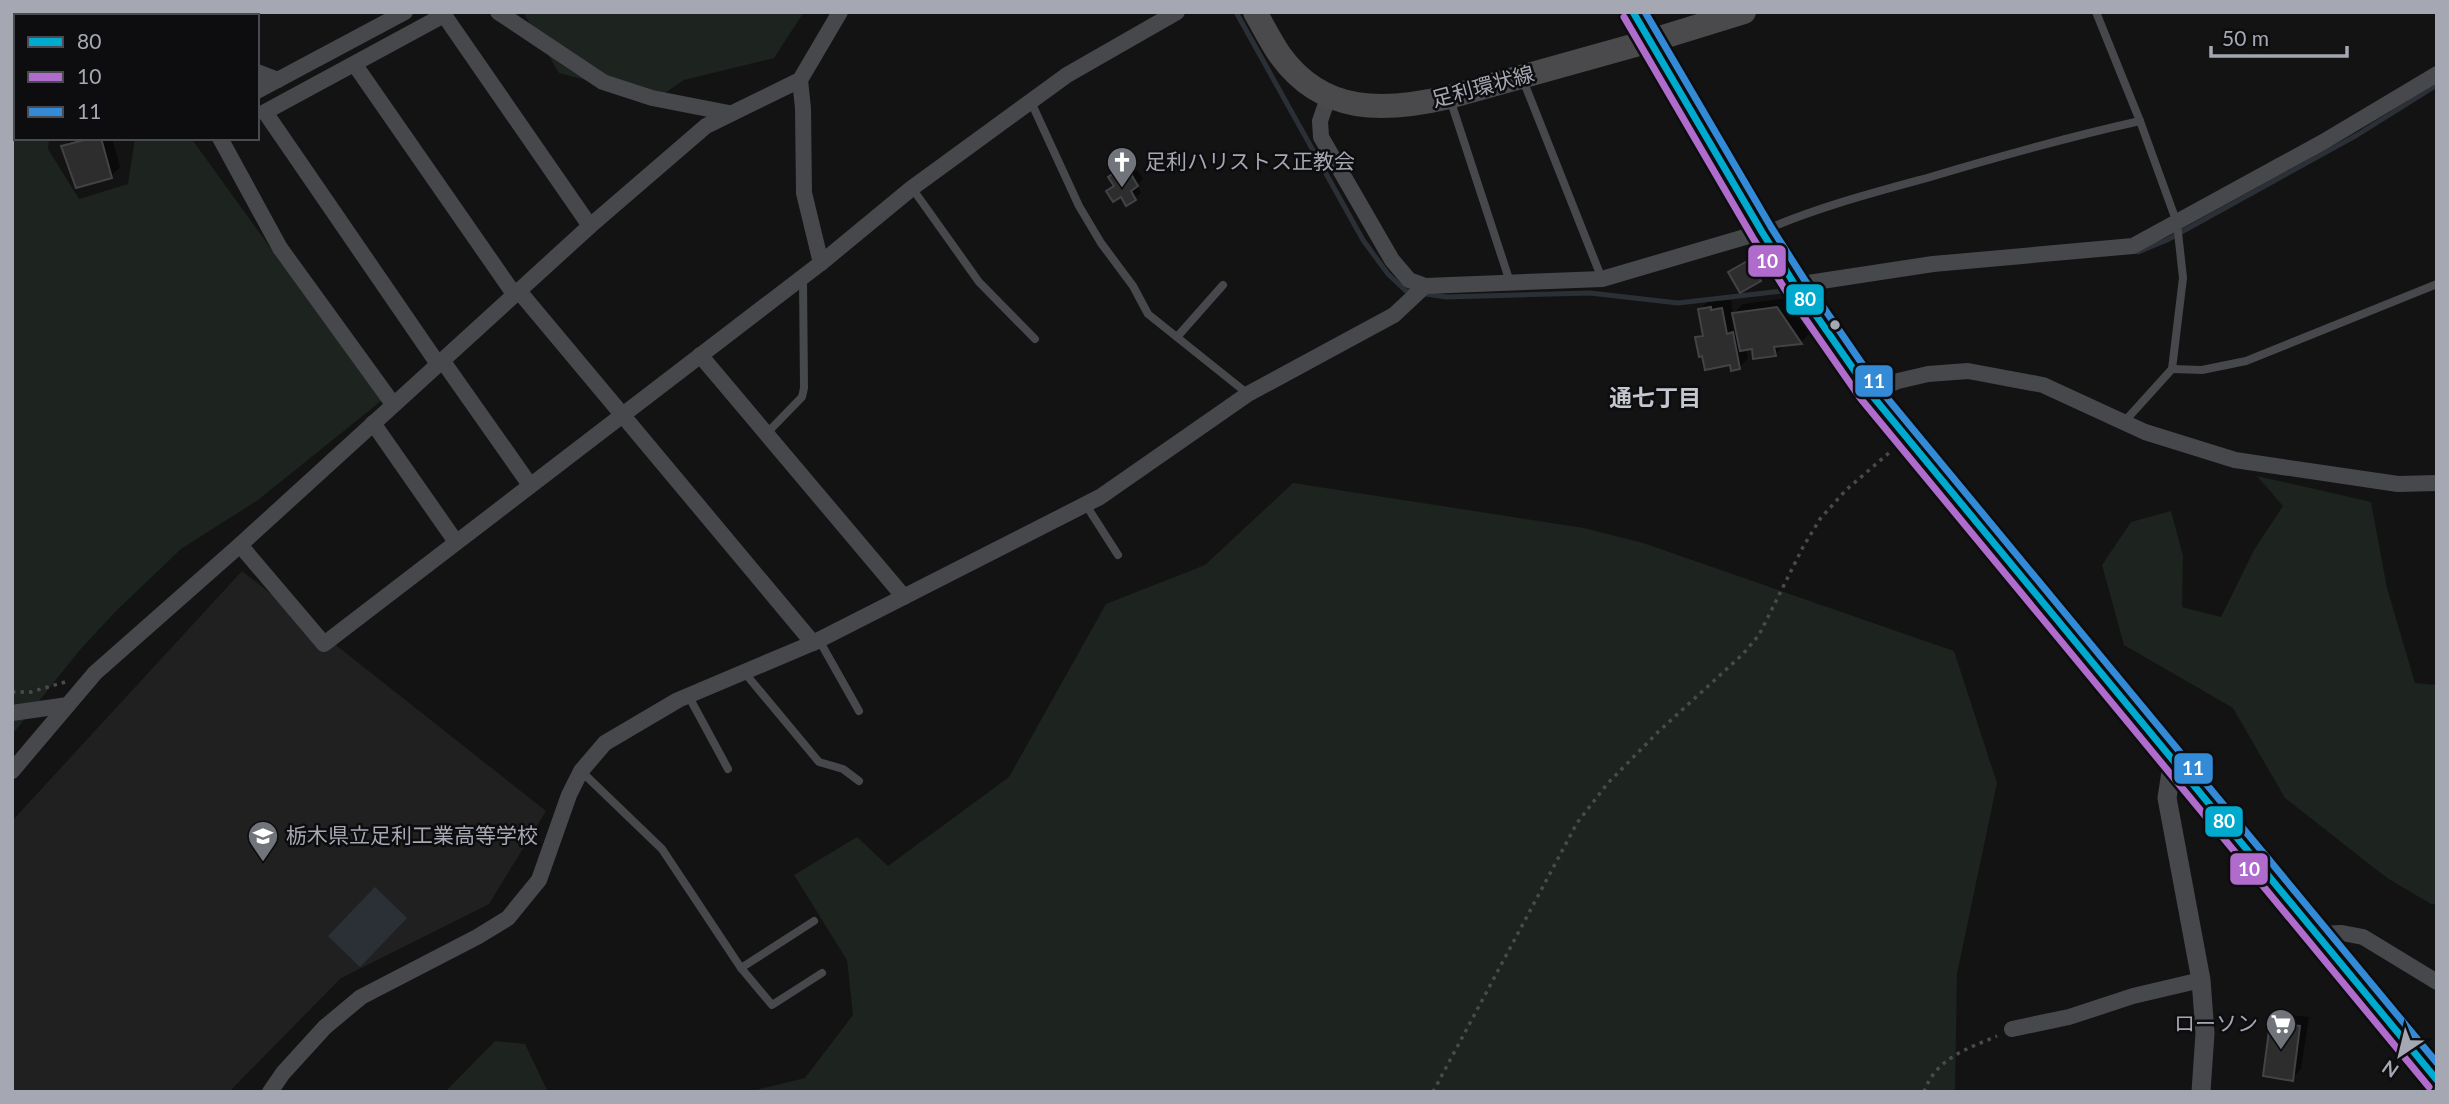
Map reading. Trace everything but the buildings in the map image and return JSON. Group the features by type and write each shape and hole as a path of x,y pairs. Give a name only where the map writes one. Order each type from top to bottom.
{"main road":[{"name":"足利環状線","path":"1255,12 1288,65 1310,84 1329,95 1357,105 1377,107 1416,104 1449,97 1744,12"},
{"path":"1633,12 1762,232 1795,285 1870,393 2437,1080"}],"street":[{"path":"259,90 405,12"},
{"path":"498,12 603,82 652,98 729,113"},
{"path":"12,771 95,673 240,545 590,226 706,126 800,80 839,12"},
{"path":"240,545 324,644 821,263 912,187 1067,75 1177,12"},
{"path":"530,485 440,362 265,112 444,15 590,226"},
{"path":"355,65 516,292 816,641"},
{"path":"259,73 278,80"},
{"path":"1795,285 1933,264 2133,246 2323,142 2437,74"},
{"path":"800,80 804,193 821,263"},
{"path":"1329,95 1320,121 1321,137 1392,260 1409,280 1425,286 1602,279 1762,232"},
{"path":"221,140 280,247 393,404"},
{"path":"270,1092 283,1073 326,1027 361,997 508,918 539,880 569,795 581,771 605,743 688,695 816,641 1086,505 1248,394 1394,315 1425,286"},
{"path":"700,355 904,597"},
{"path":"1870,393 1928,374 1968,370 2043,385 2145,432 2235,460 2398,484 2437,483"},
{"path":"373,423 456,542"},
{"path":"12,713 68,705"},
{"path":"2173,759 2167,798 2201,980 2205,1033 2201,1092"},
{"path":"2317,934 2342,933 2363,937 2437,982"},
{"path":"2012,1029 2069,1017 2133,996 2201,980"}],"lane":[{"path":"2096,12 2177,223 2183,278 2172,369 2125,421"},
{"path":"1522,77 1602,279"},
{"path":"1449,97 1510,282"},
{"path":"1031,102 1079,206 1101,243 1133,286 1148,314 1248,394"},
{"path":"1762,232 1787,220 1899,185 2068,137 2140,121"},
{"path":"912,187 979,282 1035,339"},
{"path":"767,433 802,397 803,276"},
{"path":"2172,369 2202,370 2246,361 2437,284"},
{"path":"1177,337 1223,285"},
{"path":"1086,505 1118,555"},
{"path":"816,641 859,711"},
{"path":"744,672 819,762 842,769 859,781"},
{"path":"688,695 727,769"},
{"path":"581,771 662,849 741,968 772,1005 822,973"},
{"path":"741,968 814,921"}],"path":[{"path":"1433,1092 1577,823 1606,784 1759,635 1820,519 1846,490 1907,437"},
{"path":"12,692 31,692 95,673"},
{"path":"1924,1092 1940,1064 1953,1055 2012,1029"}],"shaded area":[{"path":"12,12 161,12 14,14 14,140 49,140 48,149 79,199 128,184 135,140 192,140 381,401 258,500 181,549 115,612 79,651 12,735"},
{"path":"523,12 804,12 774,58 684,80 656,99 559,73"},
{"path":"2257,476 2371,502 2387,588 2415,683 2437,685 2437,904 2431,904 2387,878 2285,798 2233,708 2124,645 2102,565 2131,522 2171,511 2183,556 2182,607 2221,617 2254,550 2283,506"},
{"path":"1293,483 1584,528 1643,543 1954,651 1997,783 1957,974 1955,1092 747,1092 805,1078 853,1015 847,960 794,875 857,837 888,866 1009,777 1106,604 1205,565"},
{"name":"栃木県立足利工業高等学校","path":"242,571 546,811 489,904 341,978 229,1092 12,1092 12,821"},
{"path":"375,887 407,918 360,967 328,936"},
{"path":"495,1041 525,1044 548,1092 445,1092"}],"waterway":[{"path":"1236,12 1363,240 1388,274 1406,291 1446,297 1590,293 1678,303 1791,290"},
{"path":"2138,252 2167,240 2357,135 2437,85"}],"transit line":[{"name":"80","path":"1633,12 1762,232 1795,285 1870,393 2437,1080"},
{"name":"11","path":"1645,12 1771,227 1878,387 2437,1063"},
{"name":"10","path":"1624,17 1753,238 1786,291 1861,399 2429,1087"}],"place":[{"name":"足利ハリストス正教会","path":"1122,189"},
{"name":"栃木県立足利工業高等学校","path":"263,863"},
{"name":"ローソン","path":"2281,1051"}],"district":[{"name":"通七丁目","path":"1655,398"}]}
